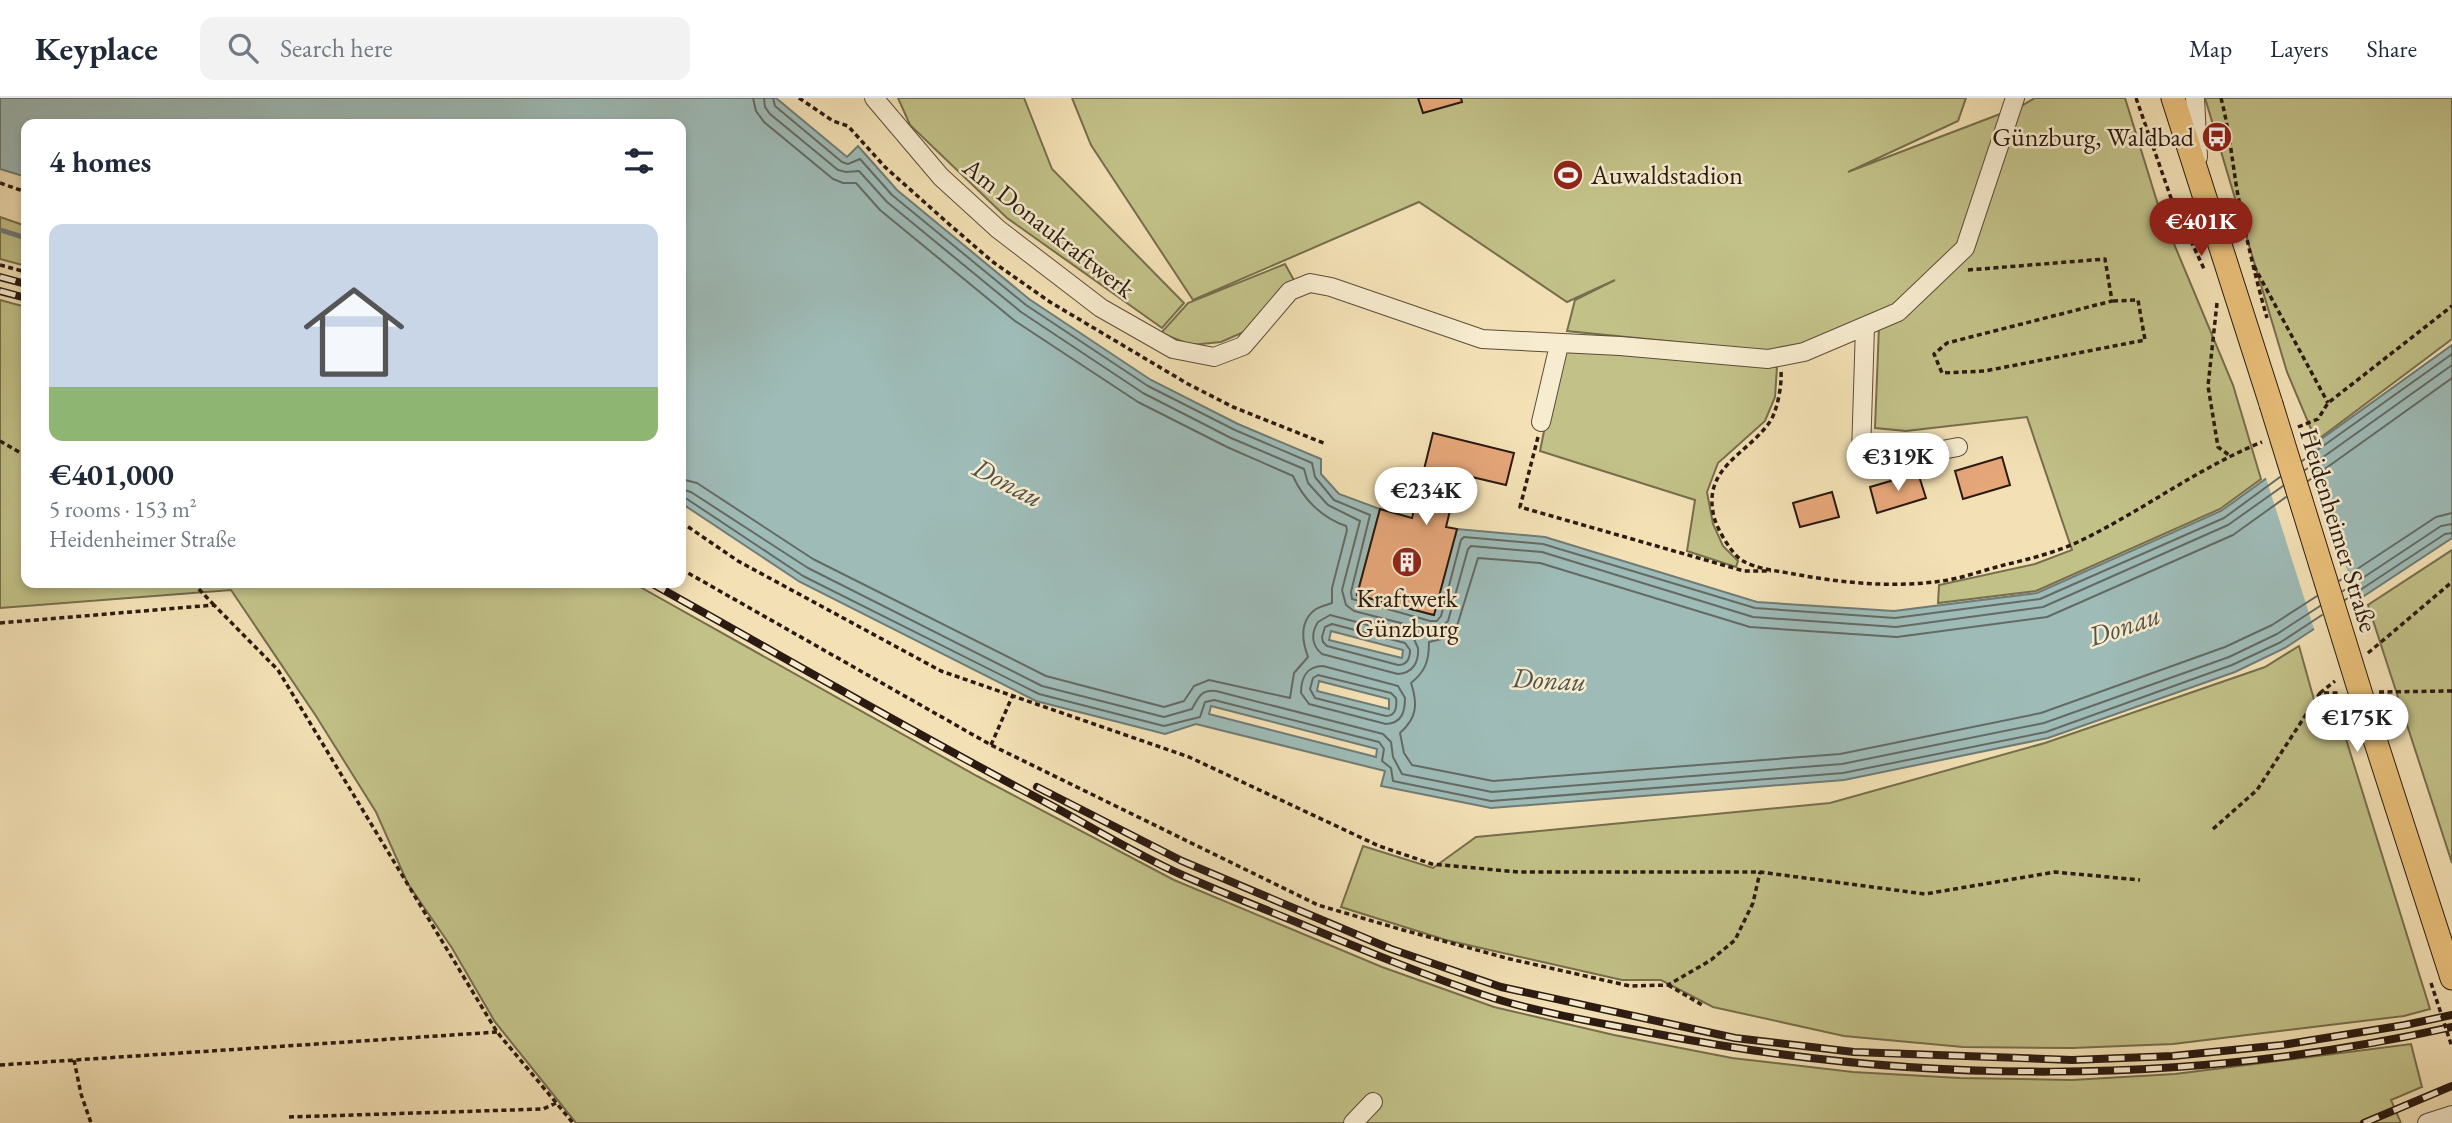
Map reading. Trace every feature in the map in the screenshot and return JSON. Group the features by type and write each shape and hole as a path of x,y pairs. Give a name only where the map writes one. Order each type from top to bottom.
{"main road":[{"name":"Heidenheimer Straße","path":"2173,98 2370,724 2445,979"}],"street":[{"name":"Am Donaukraftwerk","path":"874,98 940,177 999,229 1101,308 1173,349 1214,357 1243,345 1290,291 1310,283 1331,287 1482,339 1620,346 1769,359 1804,352 1898,312 1965,248 2015,98"},
{"path":"2195,98 2200,182"},
{"path":"1865,327 1861,453 1864,465 1958,447"},
{"path":"1541,422 1559,345"},
{"path":"1353,1123 1373,1101"},
{"path":"2427,1123 2452,1115"}],"path":[{"path":"801,98 833,121 848,126 885,167 993,262 1090,327 1233,407 1326,444"},
{"path":"2136,98 2171,198 2208,278"},
{"path":"2221,98 2230,131 2237,189 2251,261 2329,402 2452,306"},
{"path":"0,183 21,190"},
{"path":"1950,262 1970,271 2105,259 2112,301"},
{"path":"0,265 21,270"},
{"path":"2138,300 2145,340 1986,371 1942,373 1934,354 1947,342 2112,301 2138,300"},
{"path":"1781,357 1782,383 1771,422 1716,478 1710,498 1714,520 1723,538 1742,560 1775,571 1833,582 1891,584 1942,581 2032,558 2079,542 2203,473 2229,455 2218,447 2208,386 2217,300 2224,315"},
{"path":"1541,422 1520,507 1744,571 1775,571"},
{"path":"0,441 21,453"},
{"path":"686,525 738,561 941,671 1189,757 1379,846 1432,864 1518,872 1760,872 1925,894 2056,872 2140,880"},
{"path":"686,572 991,745 1318,905 1510,959 1630,986 1668,985 1711,960 1735,940 1753,903 1760,872"},
{"path":"2361,659 2452,582"},
{"path":"198,588 278,670 497,1032 573,1123"},
{"path":"0,623 215,605"},
{"path":"2213,829 2257,790 2320,693 2341,676"},
{"path":"2373,692 2452,691"},
{"path":"2320,693 2347,693"},
{"path":"991,745 1012,697"},
{"path":"2445,979 2452,1047"},
{"path":"1668,985 1704,1006"},
{"path":"0,1065 497,1032"},
{"path":"74,1060 91,1123"},
{"path":"289,1117 543,1109 556,1103"}],"shaded area":[{"path":"898,98 1024,98 1052,169 1184,303 1162,328 1007,218 910,125"},
{"path":"1072,98 1966,98 1958,121 1848,172 2021,106 2035,98 2125,98 2159,208 2233,385 2261,479 2220,509 2036,591 1938,603 1939,585 2035,564 2072,550 2027,417 1906,431 1875,428 1879,326 1775,352 1567,331 1575,300 1615,280 1567,302 1419,202 1193,300 1091,145"},
{"path":"2205,98 2452,98 2452,339 2316,441 2287,372"},
{"path":"0,217 21,224 21,265 0,259"},
{"path":"1285,264 1295,282 1253,328 1221,342 1191,345 1161,333 1188,303"},
{"path":"0,300 21,306 21,588 642,588 977,776 1174,880 1382,967 1494,1007 1614,1035 1732,1058 1853,1072 1960,1078 2072,1080 2175,1074 2411,1044 2422,1087 2391,1100 2401,1123 576,1123 495,1022 452,948 408,884 376,812 316,716 231,590 0,608"},
{"path":"1569,349 1777,367 1775,397 1765,421 1718,463 1707,492 1713,524 1723,546 1738,561 1736,567 1687,551 1695,500 1540,451 1558,362"},
{"path":"2452,550 2452,863 2368,605"},
{"path":"2299,646 2318,714 2336,707 2430,1009 2404,1016 2173,1044 2072,1048 1963,1047 1844,1036 1713,1007 1661,980 1622,980 1446,940 1341,907 1363,846 1433,868 1476,837 1830,803 2045,743 2265,667"}],"water":[{"name":"Donau","path":"0,98 776,98 847,157 858,146 897,190 1029,299 1151,380 1238,424 1321,459 1321,474 1339,494 1380,509 1357,595 1433,615 1457,529 1545,537 1757,602 1894,611 2037,593 2221,511 2452,345 2452,538 2285,648 2235,672 2048,738 1844,780 1491,808 1381,786 1385,771 1196,724 1165,734 1036,701 800,582 686,506 686,119 21,119 21,175 0,169","holes":["1331,631 1403,650 1402,658 1329,640","1319,681 1389,699 1389,709 1317,691","1211,706 1377,749 1376,757 1209,714"]}],"pier":[{"path":"2307,445 2358,604 2315,632 2265,475"}],"building":[{"path":"1418,98 1461,98 1462,102 1423,113"},
{"name":"Kraftwerk Günzburg","path":"1433,433 1514,453 1506,485 1459,474 1446,527 1457,529 1434,615 1357,595 1380,509 1412,518"},
{"path":"2002,457 2010,485 1963,499 1955,471"},
{"path":"1918,473 1926,498 1877,513 1870,487"},
{"path":"1832,492 1839,517 1800,527 1793,503"}],"waterway":[{"path":"0,230 21,236"}],"railway":[{"path":"0,277 21,283"},
{"path":"0,291 21,297"},
{"path":"660,588 946,749 1163,866 1394,962 1468,990 1531,1008 1751,1050 1952,1070 2052,1072 2153,1069 2253,1060 2353,1046 2452,1027"},
{"path":"1037,787 1182,861 1391,949 1501,987 1735,1038 1854,1052 2072,1060 2173,1056 2282,1045 2452,1015"},
{"path":"2364,1123 2452,1086"}],"place":[{"name":"Günzburg, Waldbad","path":"2217,137"},
{"name":"Auwaldstadion","path":"1568,175"},
{"name":"Kraftwerk Günzburg","path":"1407,562"}]}
